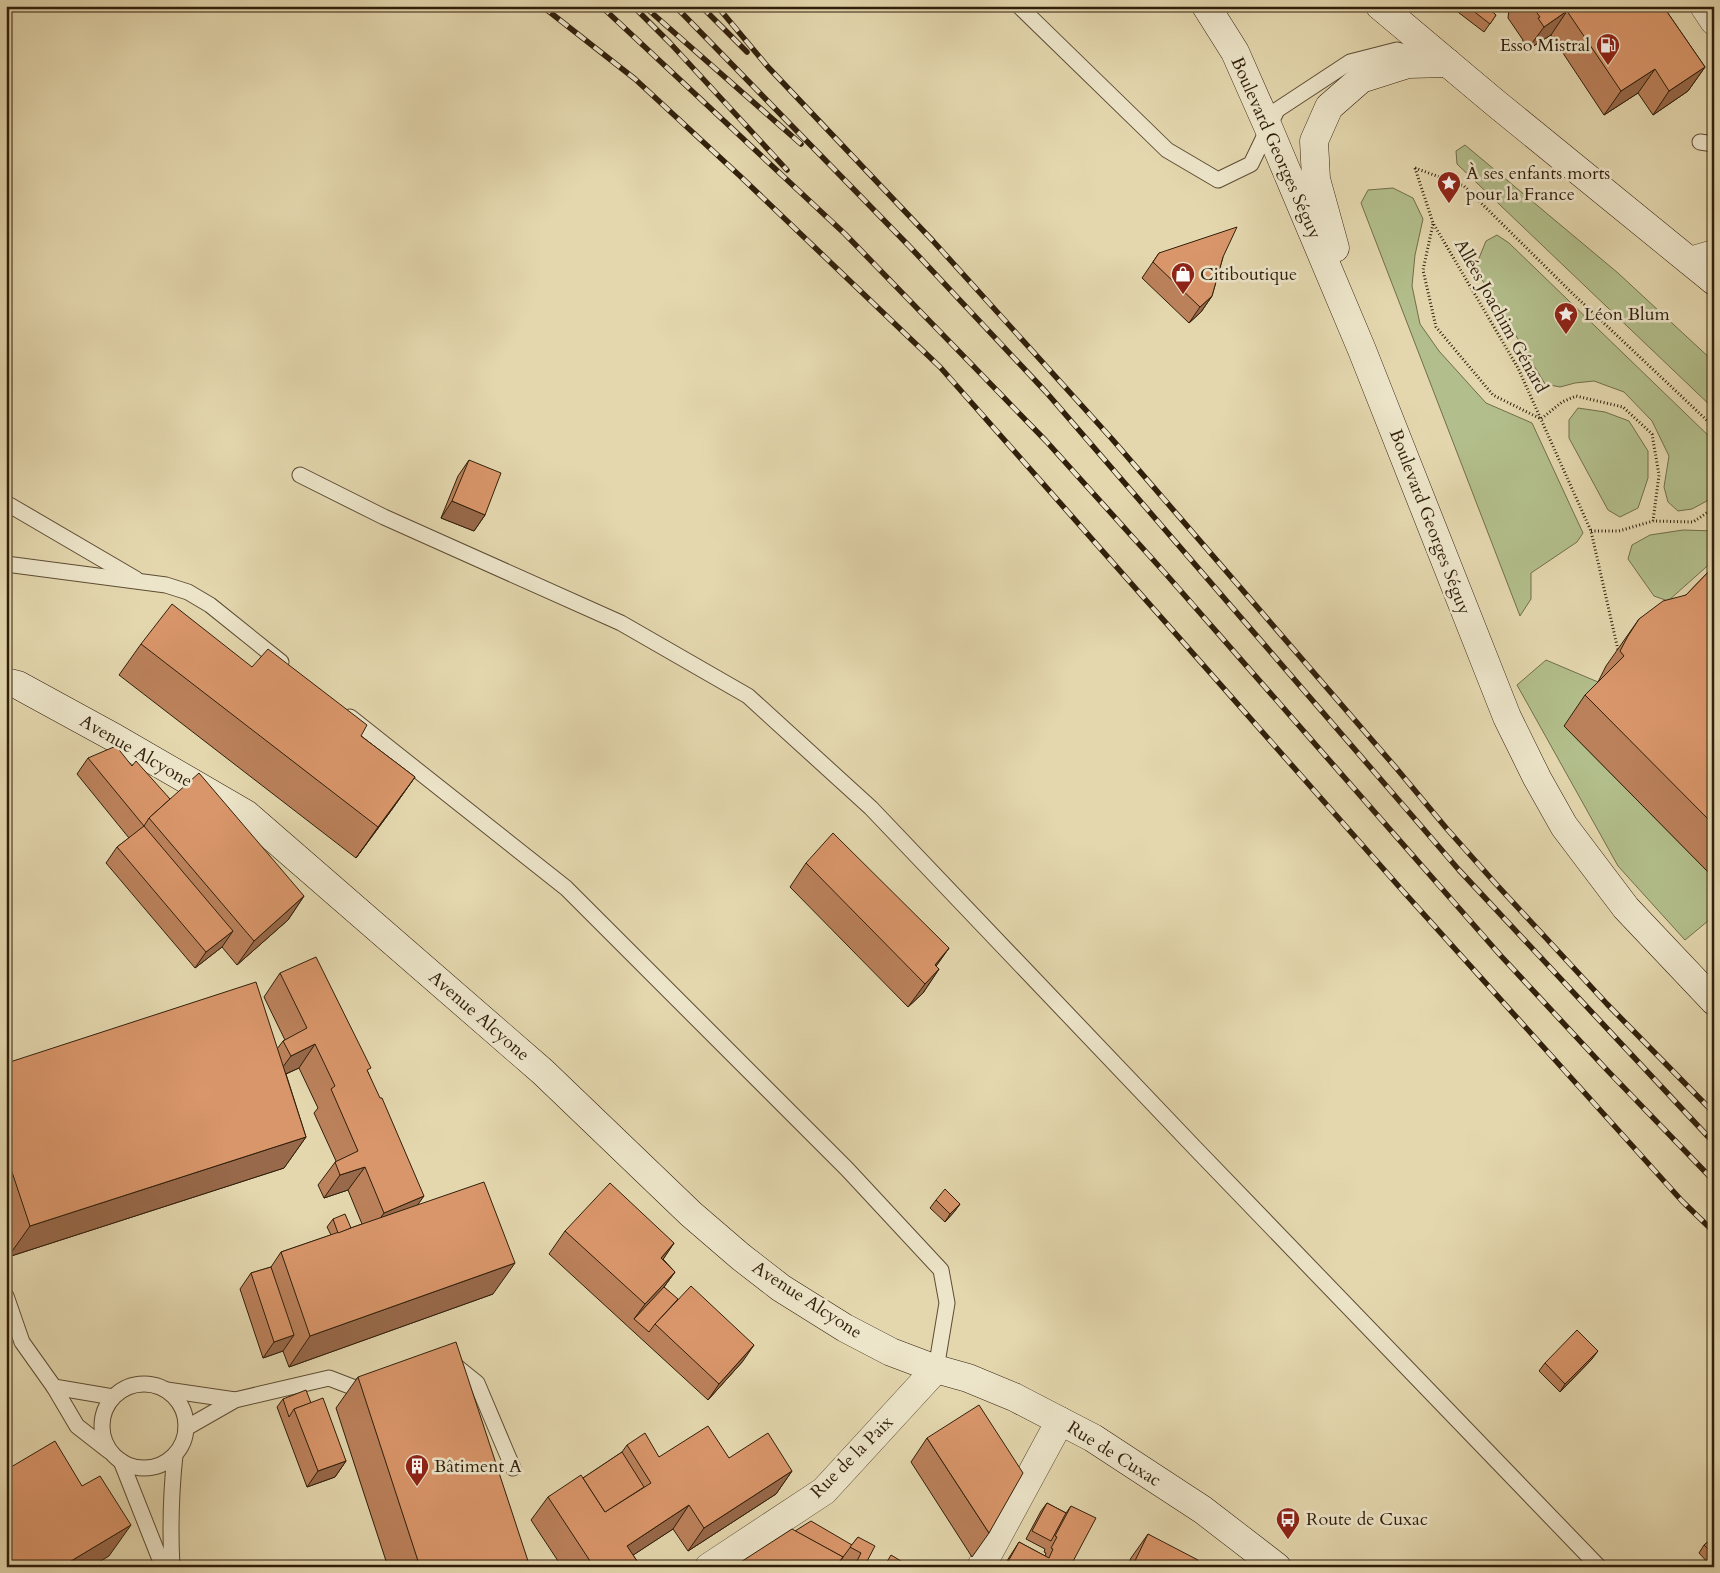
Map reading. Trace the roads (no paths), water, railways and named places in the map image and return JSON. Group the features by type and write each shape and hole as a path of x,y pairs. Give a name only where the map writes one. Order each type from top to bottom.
{"street":[{"name":"Boulevard Georges Séguy","path":"1206,6 1235,52 1269,128 1362,350 1488,671 1507,717 1537,778 1564,826 1620,900 1714,1001"},
{"path":"1380,6 1492,101 1702,257 1714,281"},
{"path":"1704,6 1714,21"},
{"path":"1362,350 1316,179 1314,141 1329,107 1360,79 1408,64 1448,63"},
{"name":"Avenue Alcyone","path":"6,682 18,685 115,738 246,814 543,1072 691,1214 741,1257 781,1288 845,1328 891,1352 936,1369"},
{"name":"Rue de Cuxac","path":"936,1369 968,1378 1014,1397 1093,1438 1203,1510 1277,1567"},
{"name":"Rue de la Paix","path":"709,1567 824,1491 936,1369"},
{"path":"981,1567 1060,1421"}],"lane":[{"path":"1019,6 1167,150 1218,180 1251,164 1277,110 1350,62 1397,50 1448,63"},
{"path":"300,475 384,517 621,624 748,696 871,808 1195,1148 1599,1567"},
{"path":"6,503 142,582"},
{"path":"6,564 166,585 188,592 210,605 295,673"},
{"path":"341,710 566,888 847,1169 941,1270 948,1303 936,1369"},
{"path":"6,1296 22,1342 54,1387 77,1426 115,1457 134,1467 149,1468 163,1464 175,1455 183,1442 186,1428 184,1414 177,1400 167,1390"},
{"path":"437,1360 446,1357 477,1383 513,1468"},
{"path":"186,1428 235,1400 329,1378 355,1388 382,1378"},
{"path":"163,1567 115,1457 104,1439 102,1424 105,1410 113,1397 124,1388 138,1384 235,1400"},
{"path":"54,1387 113,1397"},
{"path":"172,1567 170,1544 175,1455"}],"railway":[{"path":"542,6 635,79 740,176 940,367 1402,890 1682,1201 1714,1232"},
{"path":"601,6 845,234 1046,441 1165,573 1501,956 1714,1181"},
{"path":"633,6 670,43 787,170"},
{"path":"644,6 801,144"},
{"path":"675,6 910,247 1046,392 1459,870 1714,1143"},
{"path":"701,6 747,52"},
{"path":"717,6 768,67 933,241 1112,439 1496,884 1607,1004 1714,1113"}],"place":[{"name":"Esso Mistral","path":"1608,66"},
{"name":"À ses enfants morts pour la France","path":"1449,204"},
{"name":"Citiboutique","path":"1183,295"},
{"name":"Léon Blum","path":"1566,335"},
{"name":"Bâtiment A","path":"417,1487"},
{"name":"Route de Cuxac","path":"1288,1540"}]}
